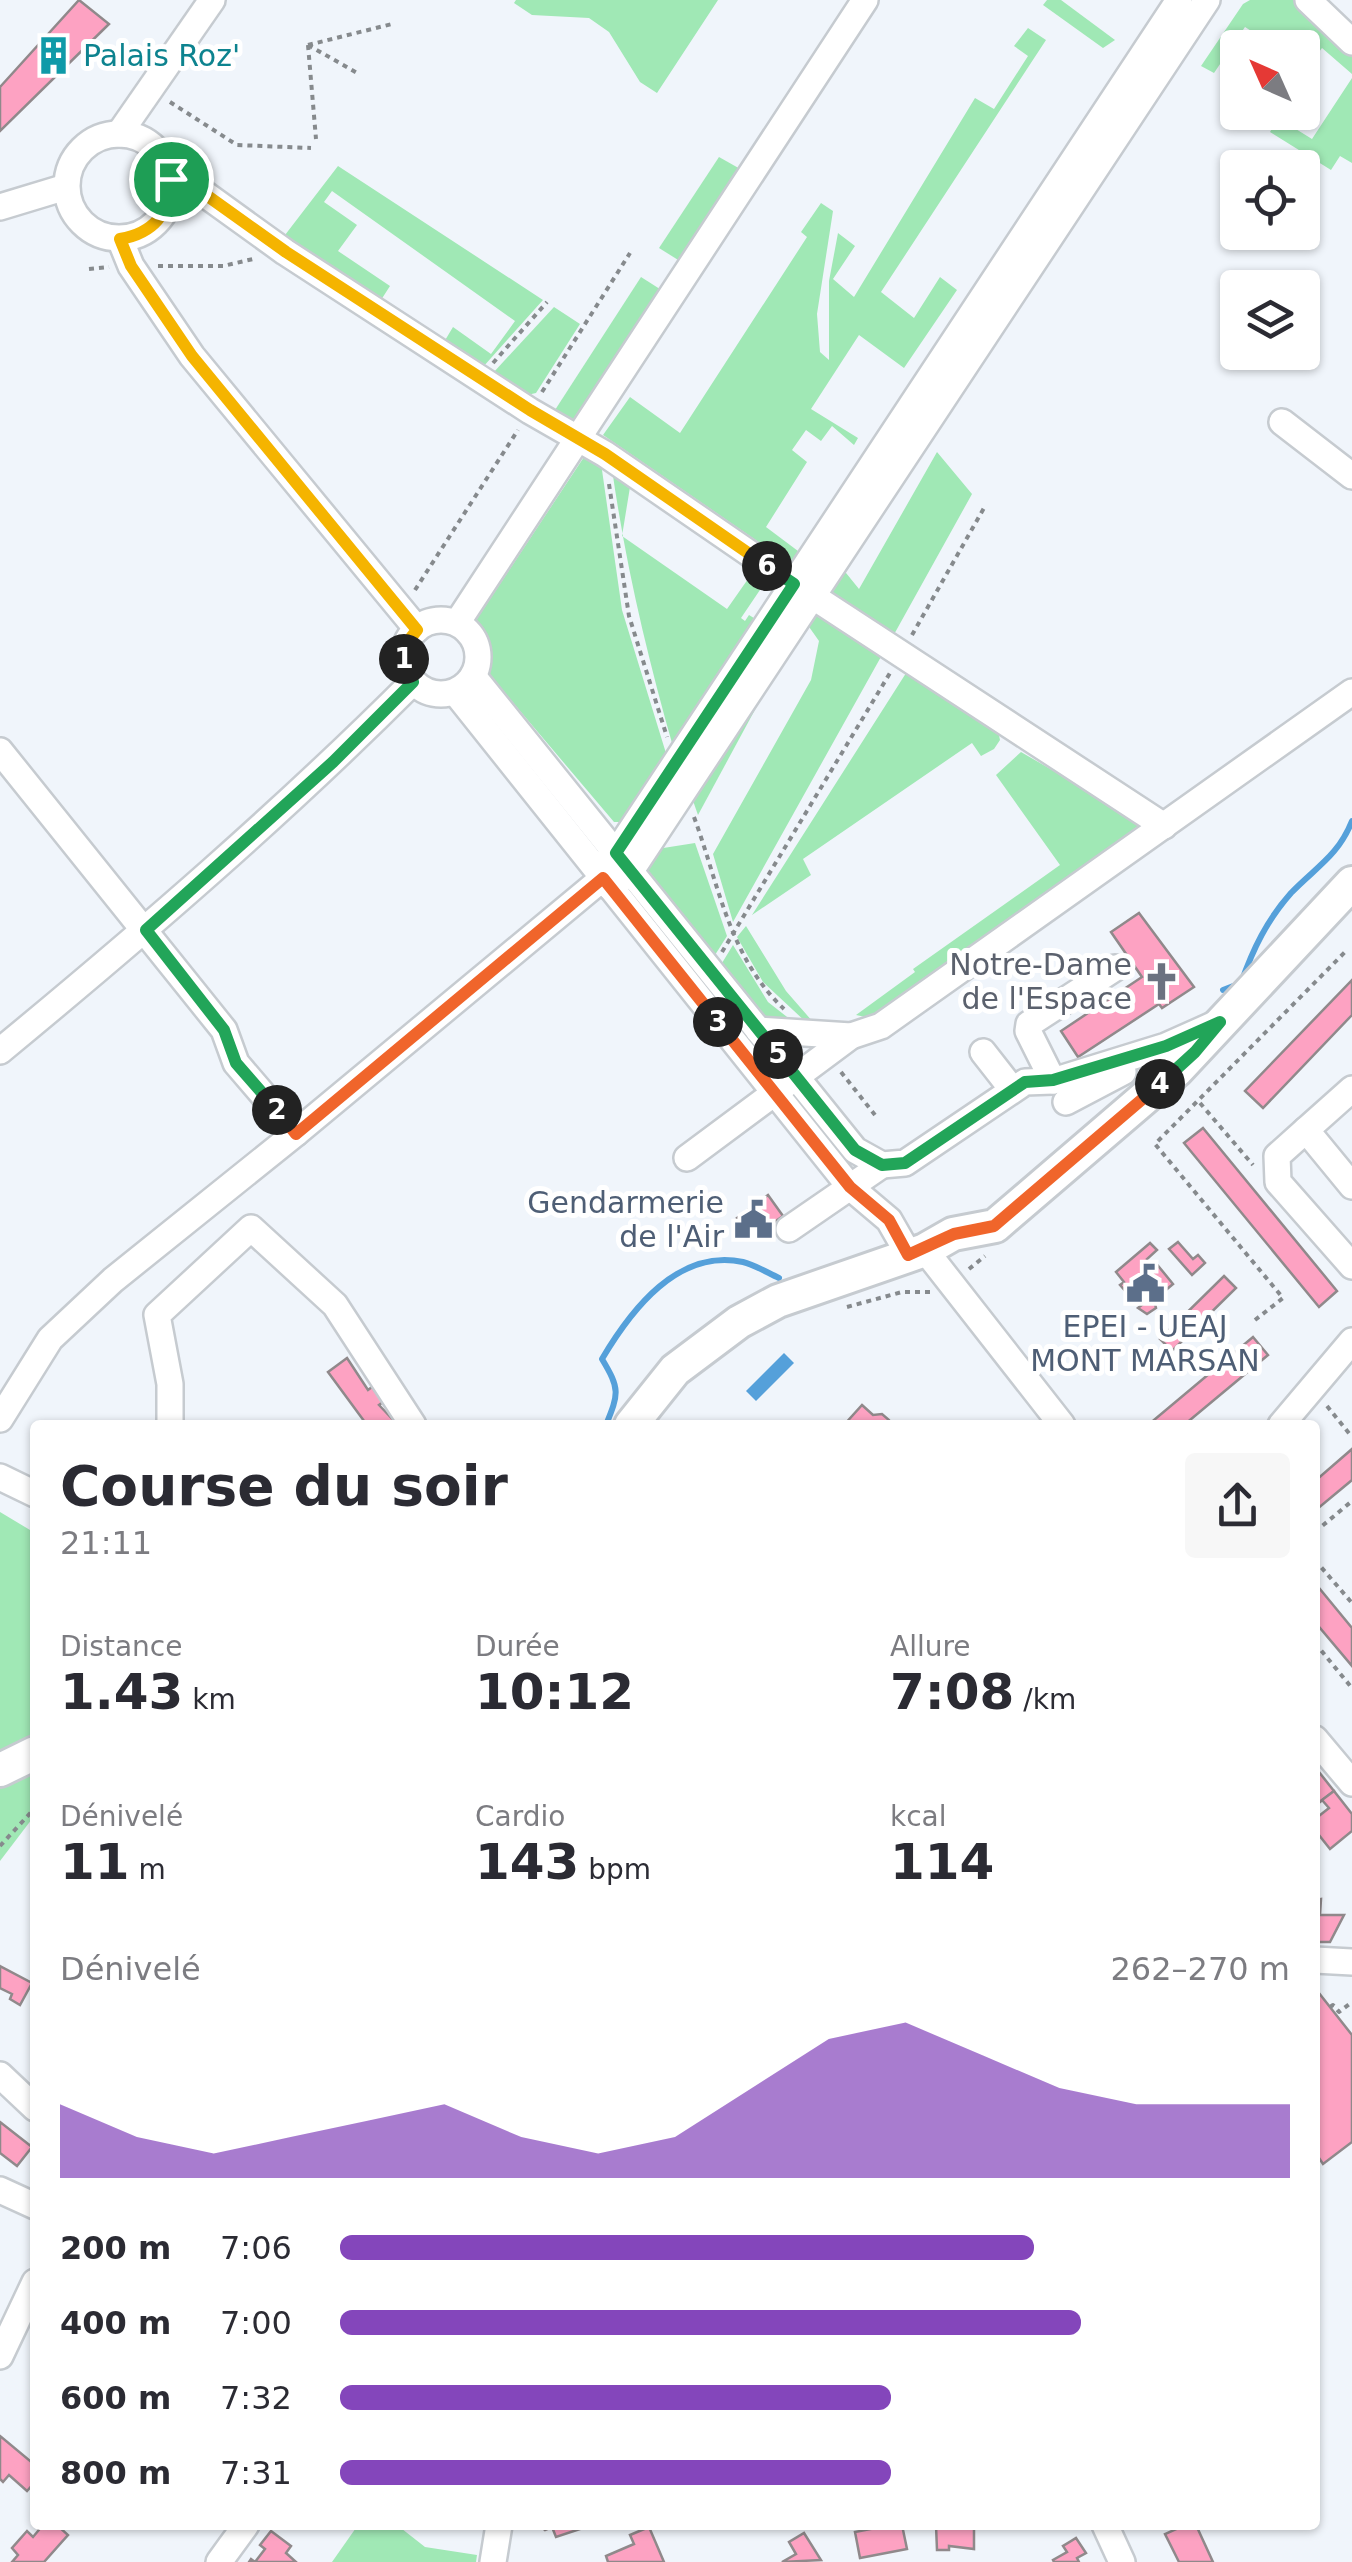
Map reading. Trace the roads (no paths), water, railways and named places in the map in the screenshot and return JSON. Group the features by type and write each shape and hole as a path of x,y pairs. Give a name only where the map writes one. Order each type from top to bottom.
{"main road":[{"path":"635,1420 675,1370 739,1322 778,1300 917,1253 954,1234 994,1226 1195,1052 1352,883"},
{"path":"0,1770 30,1755"}],"street":[{"path":"119,134 212,0"},
{"path":"457,623 866,0"},
{"path":"803,590 1179,0"},
{"path":"0,1419 50,1339 113,1280 296,1134 611,872 1207,0"},
{"path":"1308,0 1352,42"},
{"path":"119,134 148,142 159,152 171,179 164,213 138,236 120,239 88,230 68,204 66,187 76,156 88,144 119,134"},
{"path":"171,179 188,182 286,252 530,410 580,438 803,590 1164,826"},
{"path":"0,207 66,187"},
{"path":"120,239 131,266 192,356 409,620 404,656 413,682 431,693 464,684 478,664 474,640 457,623 409,620"},
{"path":"1282,422 1352,476"},
{"path":"0,1052 146,930 333,762 413,682"},
{"path":"464,684 850,1187 951,1281 1058,1420"},
{"path":"687,1158 851,1036 881,1026 1352,692"},
{"path":"0,751 224,1030 236,1063 296,1134"},
{"path":"611,872 711,971 855,1150 882,1165"},
{"path":"1060,1091 1028,1031 1028,1024 1115,968"},
{"path":"1060,1091 1220,1022"},
{"path":"758,1030 851,1036"},
{"path":"983,1052 1012,1089"},
{"path":"789,1229 882,1165 905,1163 1025,1082 1060,1091 1104,1080 1162,1056 1195,1052"},
{"path":"1352,1089 1277,1156 1278,1182 1352,1266"},
{"path":"1306,1130 1352,1186"},
{"path":"170,1420 170,1384 157,1315 251,1228 335,1305 409,1420"},
{"path":"1285,1420 1352,1341"},
{"path":"0,1477 30,1492"},
{"path":"1320,1745 1352,1783"},
{"path":"1320,1960 1352,1962"},
{"path":"0,2075 30,2103"},
{"path":"0,2190 30,2204"},
{"path":"0,2356 24,2302"},
{"path":"219,2562 242,2530"},
{"path":"493,2562 498,2530"},
{"path":"1107,2530 1122,2562"}],"water":[{"path":"784,1353 794,1363 756,1401 746,1391"}],"waterway":[{"path":"1223,990 1241,983 1275,914 1333,852 1352,821"},
{"path":"608,1420 616,1391 602,1359 627,1321 659,1287 698,1264 719,1260 748,1263 779,1278"}],"place":[{"name":"Palais Roz'","path":"53,56"},
{"name":"Notre-Dame de l'Espace","path":"1162,982"},
{"name":"Gendarmerie de l'Air","path":"754,1220"},
{"name":"EPEI - UEAJ MONT MARSAN","path":"1145,1283"}]}
